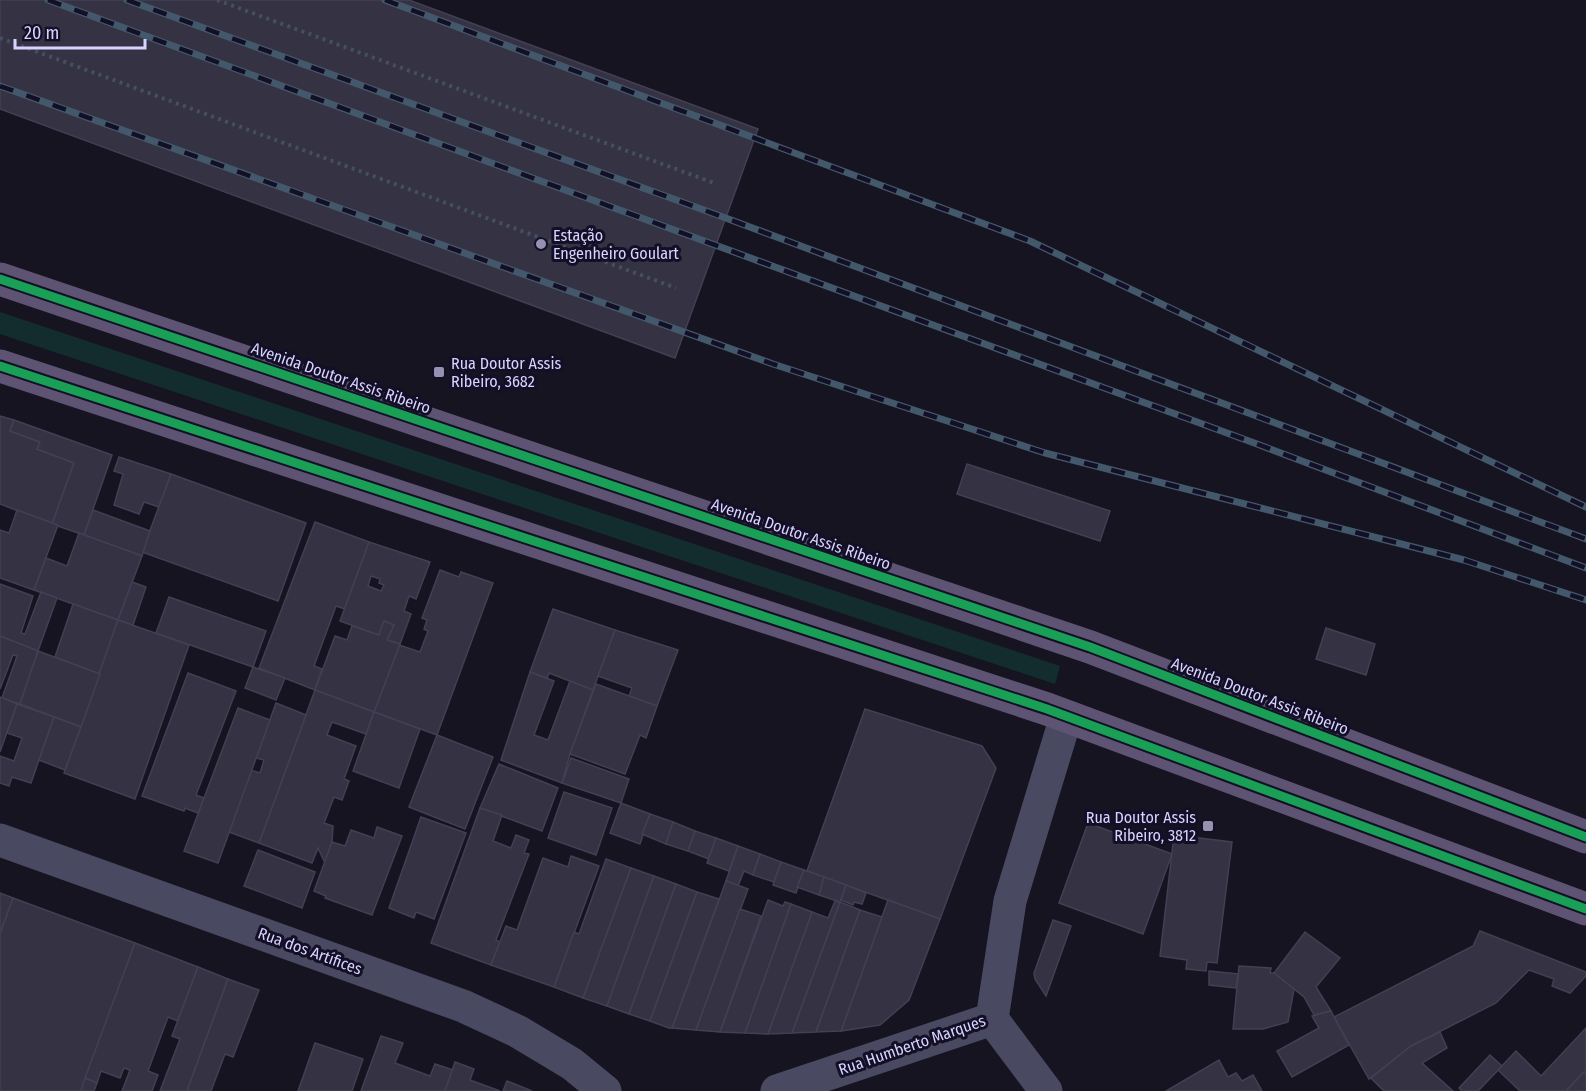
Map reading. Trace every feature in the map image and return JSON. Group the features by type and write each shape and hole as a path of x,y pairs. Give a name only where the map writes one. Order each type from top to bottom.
{"main road":[{"name":"Avenida Doutor Assis Ribeiro","path":"0,279 1090,647 1586,837"},
{"path":"0,366 1066,717 1586,909"}],"street":[{"name":"Rua Humberto Marques","path":"777,1091 992,1019 1011,902 1066,717"},
{"name":"Rua dos Artífices","path":"0,840 463,1006 517,1031 572,1064 605,1091"},
{"path":"992,1019 1046,1091"}],"path":[{"path":"217,0 714,183"},
{"path":"0,38 676,288"}],"green space":[{"path":"0,312 1060,666 1055,684 0,334"}],"building":[{"name":"Estação Engenheiro Goulart","path":"0,0 409,0 758,129 675,358 0,109"},
{"path":"0,416 14,420 10,431 40,442 37,449 74,463 52,524 0,504"},
{"path":"14,420 112,455 84,535 52,524 74,463 37,449 40,442 10,431"},
{"path":"119,457 171,474 159,507 144,502 139,514 114,505 123,474 114,471"},
{"path":"967,464 1110,511 1100,541 957,494"},
{"path":"171,474 306,523 278,601 142,552"},
{"path":"17,510 58,525 34,590 0,578 0,530 9,533"},
{"path":"93,510 150,531 142,556 84,535"},
{"path":"315,522 369,542 345,609 336,606 314,666 322,669 315,690 259,668"},
{"path":"79,533 142,556 118,620 34,590 46,558 67,566"},
{"path":"369,542 430,562 416,599 409,596 404,611 411,614 400,644 387,640 394,625 384,621 379,635 340,621","holes":["371,576 380,579 379,583 384,585 381,591 368,586"]},
{"path":"440,570 459,577 461,572 493,583 437,735 374,712 399,645 420,652 428,631 424,629 427,620 422,618"},
{"path":"132,582 146,587 133,625 118,620"},
{"path":"0,584 33,596 21,633 25,634 41,592 57,598 38,651 0,636"},
{"path":"169,597 266,631 253,667 156,633"},
{"path":"73,604 118,620 100,674 55,657"},
{"path":"553,609 615,630 593,690 549,673 547,678 530,672"},
{"path":"118,620 189,645 135,799 64,773"},
{"path":"384,621 394,625 387,640 400,644 374,712 315,690 335,636 347,640 352,626 379,635"},
{"path":"1326,628 1375,644 1366,675 1316,659"},
{"path":"615,630 678,650 657,706 629,696 632,688 598,676"},
{"path":"0,636 38,651 20,704 2,698 17,656 13,655 0,689"},
{"path":"38,651 100,674 81,727 20,704"},
{"path":"253,667 285,678 276,700 245,688"},
{"path":"530,672 554,681 534,735 548,740 570,681 593,690 562,783 501,760"},
{"path":"188,673 236,691 196,795 204,798 198,813 185,808 184,811 142,796"},
{"path":"596,684 657,706 646,738 640,735 625,774 570,754"},
{"path":"315,690 374,712 366,734 332,722 327,735 356,746 344,779 349,781 342,800 334,797 324,823 333,826 332,842 325,863 318,848 312,863 259,843"},
{"path":"0,697 17,704 0,752"},
{"path":"276,703 306,715 259,843 229,832 251,770 260,773 264,760 256,758"},
{"path":"17,704 54,717 31,783 12,777 9,786 0,783 0,756 14,761 22,738 7,733"},
{"path":"238,708 270,720 218,863 184,851"},
{"path":"865,709 982,746 996,768 940,919 807,871"},
{"path":"374,712 420,729 399,788 353,771"},
{"path":"54,717 81,727 65,770 39,760"},
{"path":"437,735 493,757 465,829 409,807"},
{"path":"571,758 629,779 621,803 562,783"},
{"path":"499,764 558,788 542,831 480,808"},
{"path":"564,792 612,808 596,855 548,838"},
{"path":"621,803 650,814 640,844 610,833"},
{"path":"480,808 502,815 493,841 511,848 516,835 529,840 524,853 529,854 496,940 500,942 491,965 431,943"},
{"path":"650,814 673,822 666,844 642,834"},
{"path":"421,817 466,833 434,919 416,912 414,918 389,908"},
{"path":"673,822 695,831 688,851 666,844"},
{"path":"1088,823 1172,854 1143,934 1059,903"},
{"path":"377,827 402,836 372,915 325,898 326,896 314,891 332,842 345,846 351,830 374,838"},
{"path":"695,831 716,838 709,859 688,851"},
{"path":"1174,835 1232,842 1217,963 1207,962 1206,971 1186,969 1187,960 1160,956"},
{"path":"716,838 738,846 729,871 707,863"},
{"path":"738,846 760,854 753,875 744,871 738,886 726,881"},
{"path":"258,850 315,872 302,908 244,886"},
{"path":"760,854 781,862 774,882 753,875"},
{"path":"571,856 599,866 554,987 491,965 506,926 517,930 543,858 568,867"},
{"path":"606,859 631,868 583,998 554,987 574,932 579,934"},
{"path":"781,862 804,870 796,893 773,885"},
{"path":"631,868 654,876 607,1006 583,998"},
{"path":"804,870 824,877 819,895 797,887"},
{"path":"654,876 676,884 629,1014 607,1006"},
{"path":"824,877 846,885 840,902 819,895"},
{"path":"726,881 748,889 696,1030 672,1028"},
{"path":"676,884 697,892 650,1021 629,1014"},
{"path":"846,885 866,893 862,904 854,902 853,905 841,900"},
{"path":"697,892 719,899 672,1028 669,1028 650,1021"},
{"path":"0,893 13,898 0,934"},
{"path":"13,898 135,943 81,1091 0,1091 0,934"},
{"path":"768,900 783,906 785,902 791,904 745,1033 720,1032"},
{"path":"888,900 940,919 909,1000 880,1025 841,1031"},
{"path":"835,901 840,902 792,1033 768,1034 812,912 828,918"},
{"path":"840,902 860,910 816,1032 792,1033"},
{"path":"791,904 812,912 768,1034 745,1033"},
{"path":"740,909 761,916 720,1032 696,1030"},
{"path":"860,910 882,917 841,1031 816,1032"},
{"path":"1053,920 1071,926 1046,996 1035,979 1034,973"},
{"path":"1480,931 1586,972 1586,976 1570,993 1552,986 1554,979 1529,970 1496,1003 1411,1046 1369,1079 1334,1017 1473,946"},
{"path":"1305,932 1340,958 1316,987 1331,1011 1314,1015 1304,997 1274,973"},
{"path":"135,943 198,967 178,1021 168,1017 148,1071 158,1075 152,1091 122,1091 130,1070 124,1068 120,1078 101,1071 97,1083 85,1078"},
{"path":"1239,966 1271,968 1270,973 1274,973 1294,989 1288,1022 1263,1029 1233,1029"},
{"path":"198,967 228,979 187,1091 160,1091 180,1039 172,1036"},
{"path":"1209,971 1238,974 1236,988 1209,985"},
{"path":"228,979 259,990 233,1057 225,1054 211,1091 187,1091"},
{"path":"1331,1011 1349,1045 1292,1077 1277,1051 1319,1028 1312,1016"},
{"path":"1586,1028 1586,1070 1566,1091 1520,1091 1498,1070 1516,1051 1541,1076"},
{"path":"1440,1032 1447,1048 1422,1063 1453,1091 1384,1091 1371,1078 1411,1046"},
{"path":"381,1036 403,1043 395,1063 430,1076 435,1064 453,1070 445,1091 361,1091"},
{"path":"315,1043 363,1059 352,1091 298,1091"},
{"path":"1490,1055 1502,1066 1478,1091 1462,1091 1459,1088"},
{"path":"1219,1060 1228,1077 1236,1073 1242,1081 1253,1075 1262,1091 1166,1091"},
{"path":"455,1062 474,1069 470,1080 500,1091 445,1091"},
{"path":"1584,1072 1586,1073 1586,1091 1566,1091"},
{"path":"85,1078 97,1083 94,1091 81,1091"},
{"path":"507,1081 532,1091 503,1091"}],"railway":[{"path":"48,0 1257,444 1586,568"},
{"path":"127,0 723,217 1586,539"},
{"path":"385,0 1030,241 1586,507"},
{"path":"0,86 773,364 1045,453 1464,560 1586,600"}],"cycle path":[{"path":"0,279 1090,647 1586,837"},
{"path":"0,366 1047,709 1586,909"}],"place":[{"name":"Estação Engenheiro Goulart","path":"541,244"},
{"name":"Rua Doutor Assis Ribeiro, 3682","path":"439,372"},
{"name":"Rua Doutor Assis Ribeiro, 3812","path":"1208,826"}]}
